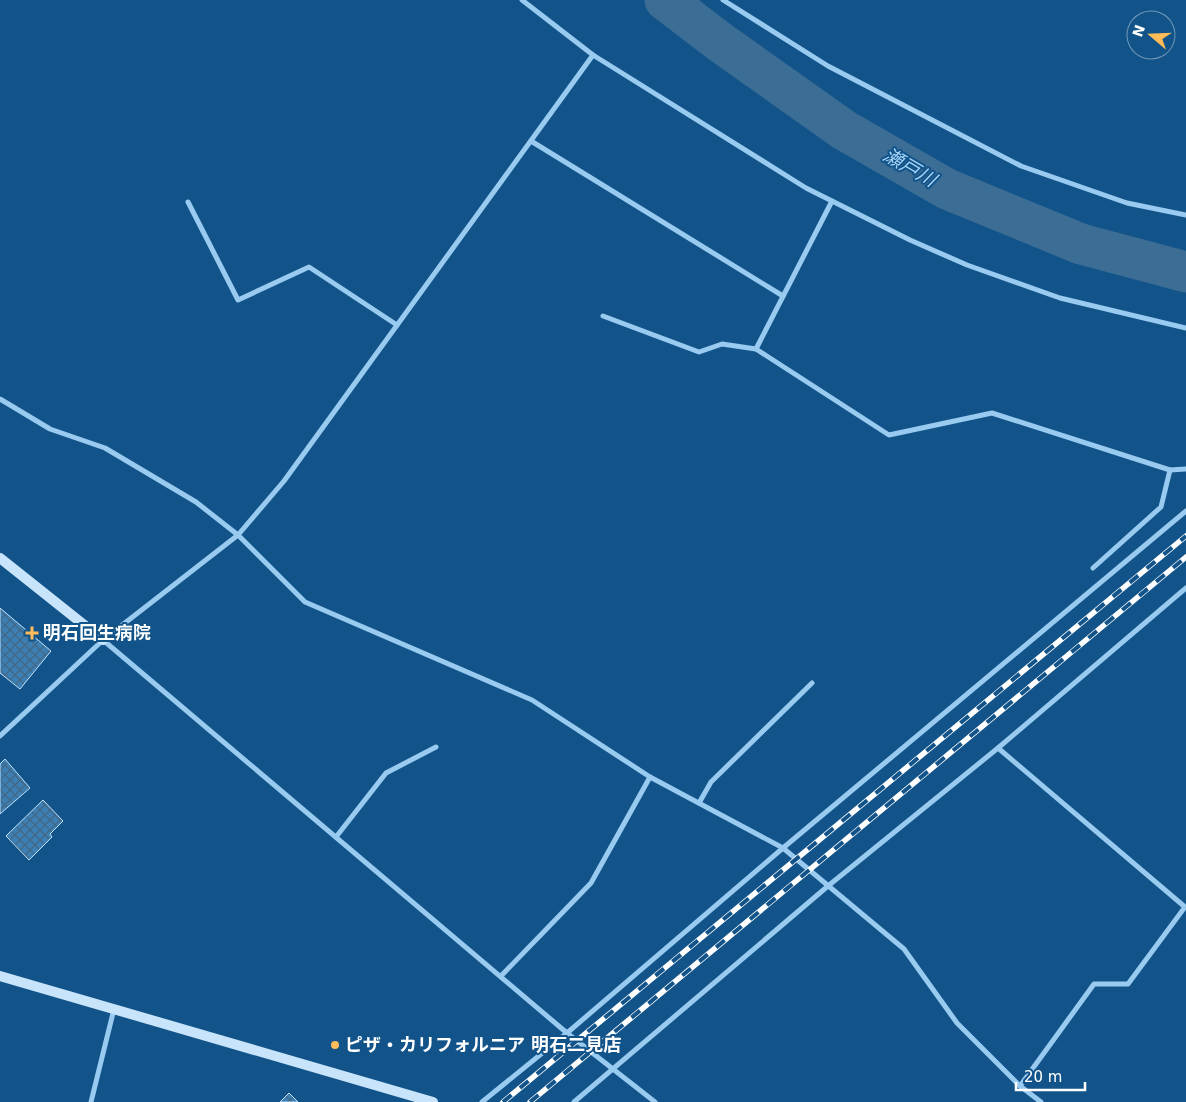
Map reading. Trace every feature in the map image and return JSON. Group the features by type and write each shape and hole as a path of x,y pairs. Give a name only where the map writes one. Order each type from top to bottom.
{"street":[{"path":"522,0 593,55 806,188 910,240 967,265 1060,298 1186,328"},
{"path":"723,0 828,66 1021,166 1128,203 1186,215"},
{"path":"0,736 102,640 238,534 284,481 593,55"},
{"path":"531,141 783,296"},
{"path":"756,349 832,201"},
{"path":"188,202 238,300 309,267 397,325"},
{"path":"603,316 699,352 722,344 756,349 889,436 992,413 1170,470 1186,468"},
{"path":"0,399 50,429 105,448 196,502 238,534 304,602 532,700 650,777 783,848 904,949 957,1023 1020,1086 1041,1102"},
{"path":"1093,568 1161,506 1170,470"},
{"path":"482,1102 567,1033 783,848 1186,511"},
{"path":"0,558 102,640 567,1033 655,1102"},
{"path":"574,1102 828,886 998,748 1186,588"},
{"path":"700,803 711,782 812,683"},
{"path":"336,837 386,773 436,747"},
{"path":"998,748 1185,907 1128,984 1094,984 1020,1086"},
{"path":"501,976 591,884 650,777"},
{"path":"0,976 433,1102"},
{"path":"91,1102 114,1009"}],"building":[{"path":"0,608 51,651 20,689 0,673"},
{"path":"5,759 30,788 0,814 0,764"},
{"path":"43,800 63,821 50,834 52,837 29,860 6,836"},
{"path":"289,1093 298,1102 280,1102"}],"waterway":[{"name":"瀬戸川","path":"665,0 720,42 844,130 947,189 1081,244 1186,272"}],"railway":[{"path":"503,1102 1186,536"},
{"path":"530,1102 1186,557"}],"place":[{"name":"明石回生病院","path":"32,633"},
{"name":"ピザ・カリフォルニア 明石二見店","path":"335,1045"}]}
